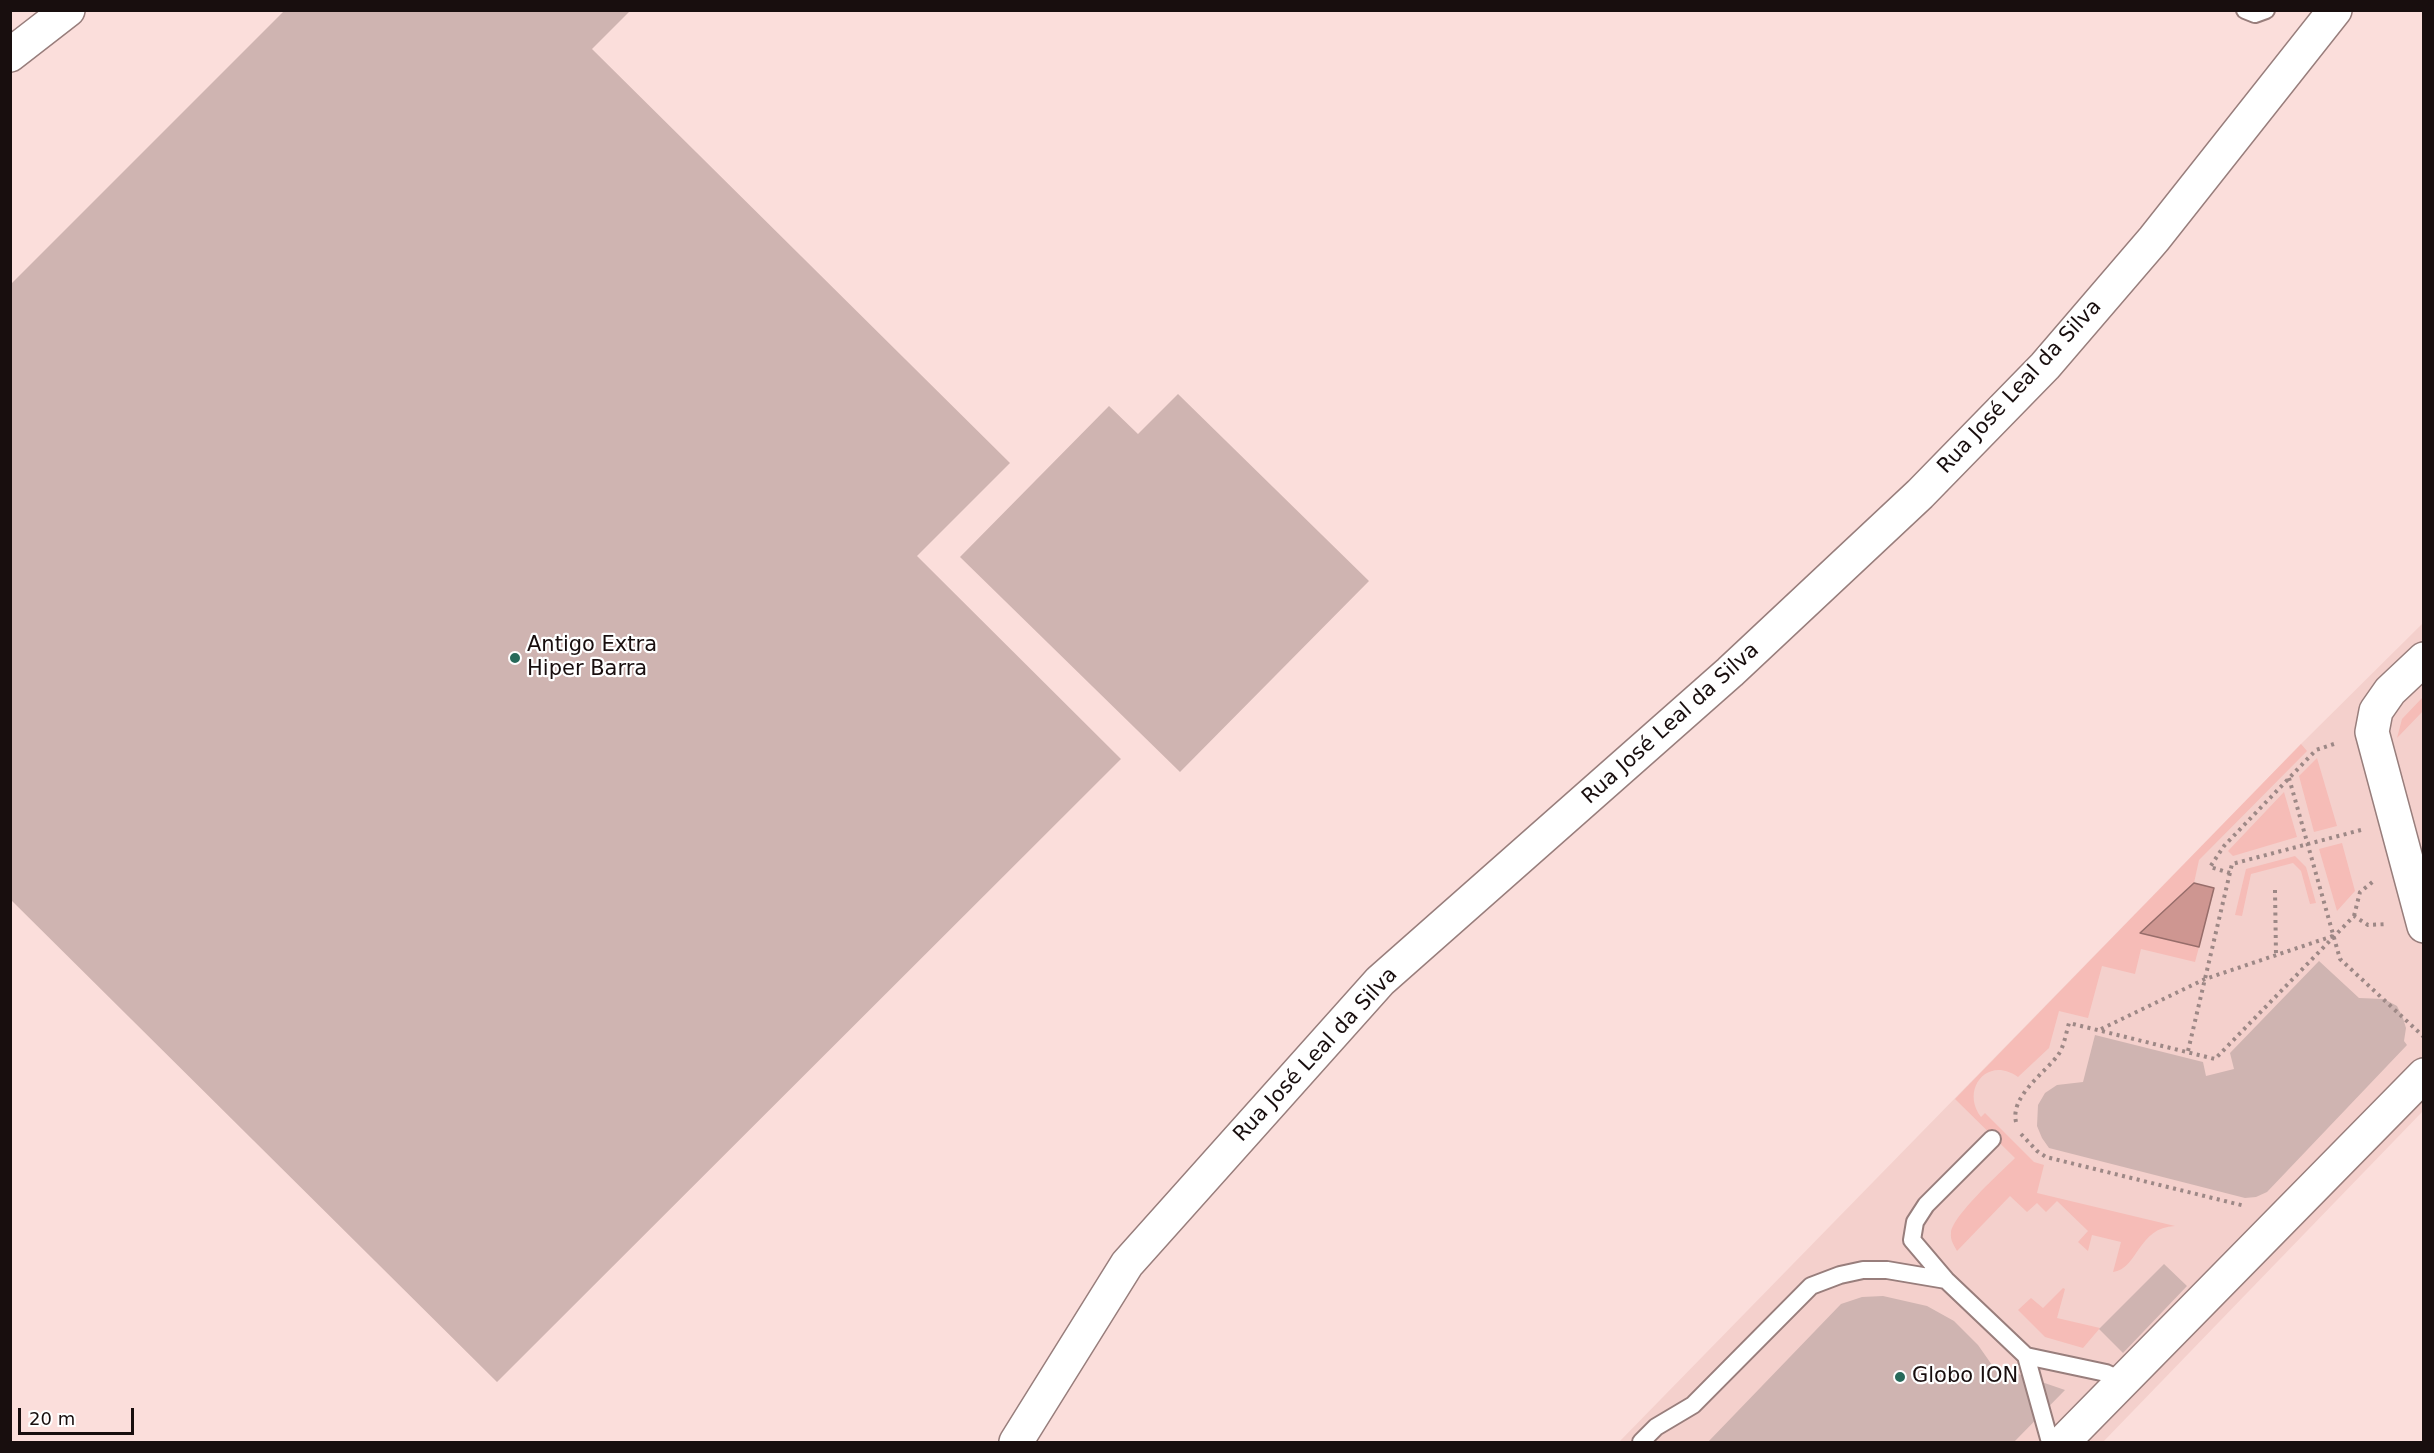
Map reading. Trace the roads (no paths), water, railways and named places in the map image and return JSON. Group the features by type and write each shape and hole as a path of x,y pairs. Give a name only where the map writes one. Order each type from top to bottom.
{"street":[{"path":"10,56 68,10"},
{"name":"Rua José Leal da Silva","path":"1016,1443 1127,1264 1380,981 1730,672 1920,494 2045,366 2146,248 2335,10"},
{"path":"2423,924 2372,732 2376,711 2390,691 2424,659"},
{"path":"2063,1443 2424,1076"}],"lane":[{"path":"2245,10 2255,14 2266,10"},
{"path":"1992,1139 1926,1206 1915,1222 1912,1240 1946,1280 2026,1356 2050,1443"},
{"path":"1641,1443 1656,1427 1693,1405 1811,1286 1840,1275 1863,1270 1887,1270 1946,1280"},
{"path":"2026,1356 2106,1373 2123,1381"}],"place":[{"name":"Antigo Extra Hiper Barra","path":"515,658"},
{"name":"Globo ION","path":"1900,1377"}]}
